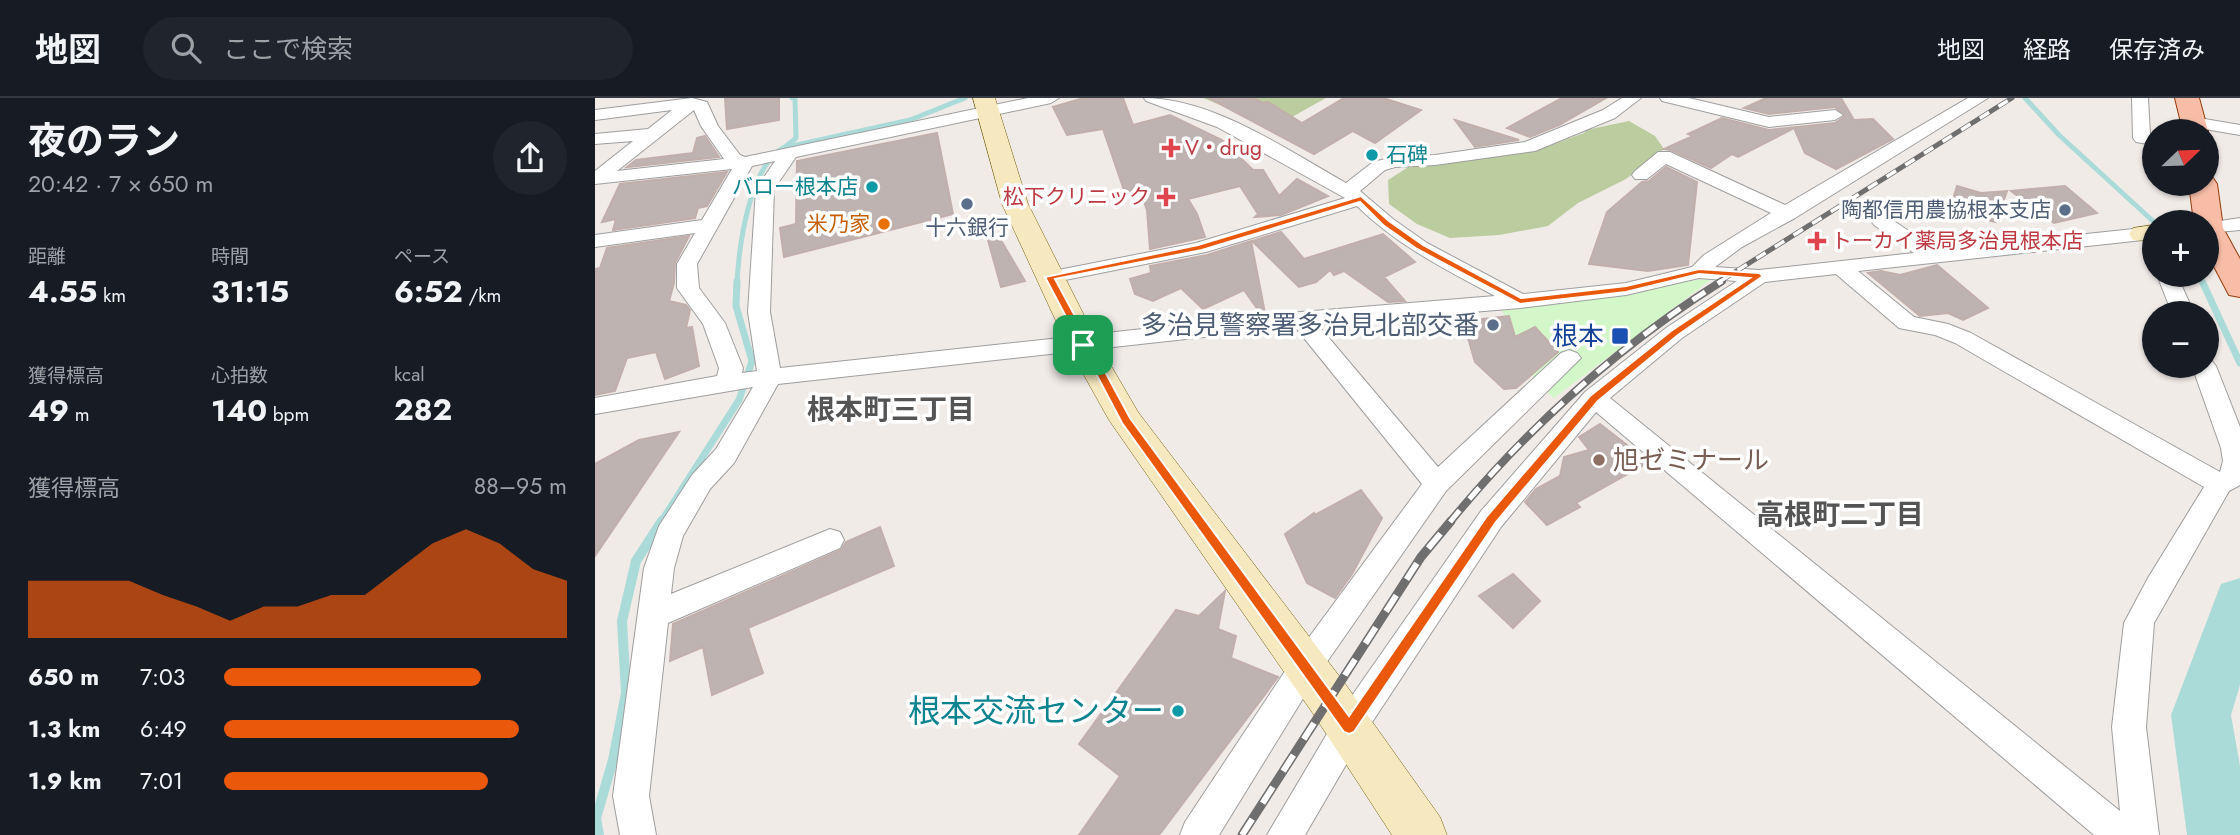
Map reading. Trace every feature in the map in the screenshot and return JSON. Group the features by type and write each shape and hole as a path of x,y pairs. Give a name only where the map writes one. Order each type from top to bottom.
{"main road":[{"path":"2219,249 2240,288"}],"street":[{"path":"600,173 745,162 986,104 1051,98"},
{"path":"1152,98 1223,123 1355,195 1386,223 1420,247 1520,301"},
{"path":"1050,277 1199,248 1355,195 1379,166 1529,147 1609,114 1633,98"},
{"path":"1668,98 1769,122 1835,115"},
{"path":"1699,272 1719,254 1980,98"},
{"path":"2140,98 2142,138"},
{"path":"595,115 695,101 701,105 703,120 719,135 733,159 745,162"},
{"path":"600,173 695,101"},
{"path":"986,104 1015,204 1083,345 1126,420 1349,728 1422,835"},
{"path":"2188,110 2240,130"},
{"path":"595,139 659,130 703,120"},
{"path":"638,835 631,796 641,732 659,568 669,534 701,482 725,456 770,378 759,312 765,189 790,153"},
{"path":"1641,175 1664,156 1788,214"},
{"path":"728,382 731,368 714,323 688,288 687,264 708,225 719,212 745,162"},
{"path":"1881,221 1932,256"},
{"path":"2219,227 2240,224"},
{"path":"595,241 708,225"},
{"path":"595,406 728,382 1301,319 1520,301 1626,289 1699,272 1759,276 1932,256 2142,239"},
{"path":"1839,266 1907,324 1940,329 1963,338 2220,484"},
{"path":"1285,835 1349,728 1491,519 1594,398 1674,333 1759,276"},
{"path":"1301,319 1437,484"},
{"path":"1198,835 1304,669 1437,484 1569,358"},
{"path":"2141,835 2129,727 2139,623 2220,484 2231,479 2237,469 2235,443 2209,378"},
{"path":"1594,398 2122,835"},
{"path":"652,616 830,540"}],"green space":[{"path":"1203,98 1326,98 1274,127"},
{"path":"1629,121 1655,136 1664,149 1626,179 1578,203 1548,226 1499,235 1450,238 1417,224 1389,204 1388,180 1410,166 1538,150 1586,130"},
{"path":"1712,279 1554,398 1536,383 1502,310 1660,284"}],"building":[{"path":"725,98 779,98 779,120 727,129"},
{"path":"1084,98 1123,98 1133,125 1170,115 1222,140 1253,170 1263,170 1279,196 1297,179 1328,196 1281,215 1255,217 1258,214 1240,186 1188,199 1205,237 1150,249 1147,210 1139,189 1125,193 1103,129 1067,135 1053,107"},
{"path":"1209,98 1253,98 1263,103 1268,102 1302,123 1344,98 1383,98 1421,110 1375,143 1353,131 1314,154"},
{"path":"1562,98 1606,98 1559,125 1530,137 1507,128"},
{"path":"1766,98 1841,98 1854,120 1873,119 1893,139 1836,169 1805,153 1794,128 1738,157 1732,154 1711,168 1664,149 1693,136 1688,134 1722,118 1769,130 1835,123 1845,116 1835,107 1769,114 1744,108"},
{"path":"1455,120 1519,140 1475,147"},
{"name":"バロー根本店","path":"937,133 953,214 784,257 780,228 796,224 797,161"},
{"path":"705,136 719,157 627,167 636,160 693,153 697,138"},
{"path":"1666,167 1697,182 1688,265 1648,271 1589,264 1607,212 1642,182 1649,181"},
{"path":"727,172 707,206 698,208 695,218 613,230 616,219 602,222 620,184"},
{"path":"1957,186 1981,193 2007,191 1996,222 1949,212"},
{"path":"2065,186 2097,213 2054,223 2011,191"},
{"path":"989,220 1025,281 1001,287 983,222"},
{"path":"1281,232 1304,259 1383,234 1415,262 1384,277 1405,301 1388,302 1344,271 1334,275 1330,270 1316,282 1299,287 1252,241"},
{"path":"689,236 675,263 674,283 669,301 686,305 690,310 686,328 692,327 699,366 665,379 656,352 627,358 615,391 595,395 595,269 600,268 607,248"},
{"path":"1251,241 1265,313 1261,314 1244,290 1203,309 1181,288 1153,301 1135,294 1130,279 1151,273 1150,266 1207,255"},
{"path":"1937,265 1988,308 1963,320 1948,313 1920,316 1868,273 1881,271 1900,275"},
{"path":"1509,316 1515,337 1535,327 1558,352 1516,388 1504,389 1475,362 1463,321"},
{"path":"1600,424 1649,462 1576,503 1580,507 1547,525 1525,502 1536,489 1560,476 1564,457 1589,450 1579,437"},
{"path":"679,432 595,556 595,464 639,440"},
{"path":"1361,490 1382,518 1352,574 1335,598 1307,583 1285,534 1314,513 1315,515"},
{"path":"880,527 894,566 748,628 763,673 712,695 703,647 670,661 673,624 841,550 846,542"},
{"path":"1513,574 1540,601 1513,628 1479,596"},
{"name":"根本交流センター","path":"1225,591 1218,629 1236,636 1231,658 1278,677 1159,835 1079,835 1120,776 1079,744 1176,610 1199,616"}],"waterway":[{"path":"785,147 796,138 795,99 792,98"},
{"path":"737,282 743,229 754,190 771,158 783,148 910,120 965,98"},
{"path":"2025,98 2059,135 2142,211"},
{"path":"661,522 739,400 752,361 736,306 737,281"},
{"path":"2205,287 2240,363"},
{"path":"599,835 596,818 613,760 626,693 622,621 636,561 662,521"},
{"path":"2220,835 2201,715 2240,600"}],"railway":[{"path":"1719,282 2012,98"},
{"path":"1450,522 1511,454 1576,391 1646,333 1722,281"},
{"path":"1242,835 1421,557 1451,521"}],"place":[{"name":"V・drug","path":"1171,148"},
{"name":"石碑","path":"1372,155"},
{"name":"バロー根本店","path":"872,187"},
{"name":"松下クリニック","path":"1166,197"},
{"name":"十六銀行","path":"967,204"},
{"name":"陶都信用農協根本支店","path":"2065,210"},
{"name":"米乃家","path":"884,224"},
{"name":"トーカイ薬局多治見根本店","path":"1817,241"},
{"name":"多治見警察署多治見北部交番","path":"1493,325"},
{"name":"根本","path":"1620,336"},
{"name":"旭ゼミナール","path":"1599,460"},
{"name":"根本交流センター","path":"1178,711"}],"district":[{"name":"根本町三丁目","path":"891,409"},
{"name":"高根町二丁目","path":"1840,514"}],"route":[{"path":"1361,199 1386,223 1420,247 1520,301 1626,289 1699,272 1759,276 1674,333 1594,398 1491,519 1349,728 1126,420 1083,345 1050,277 1199,248 1361,199"}]}
